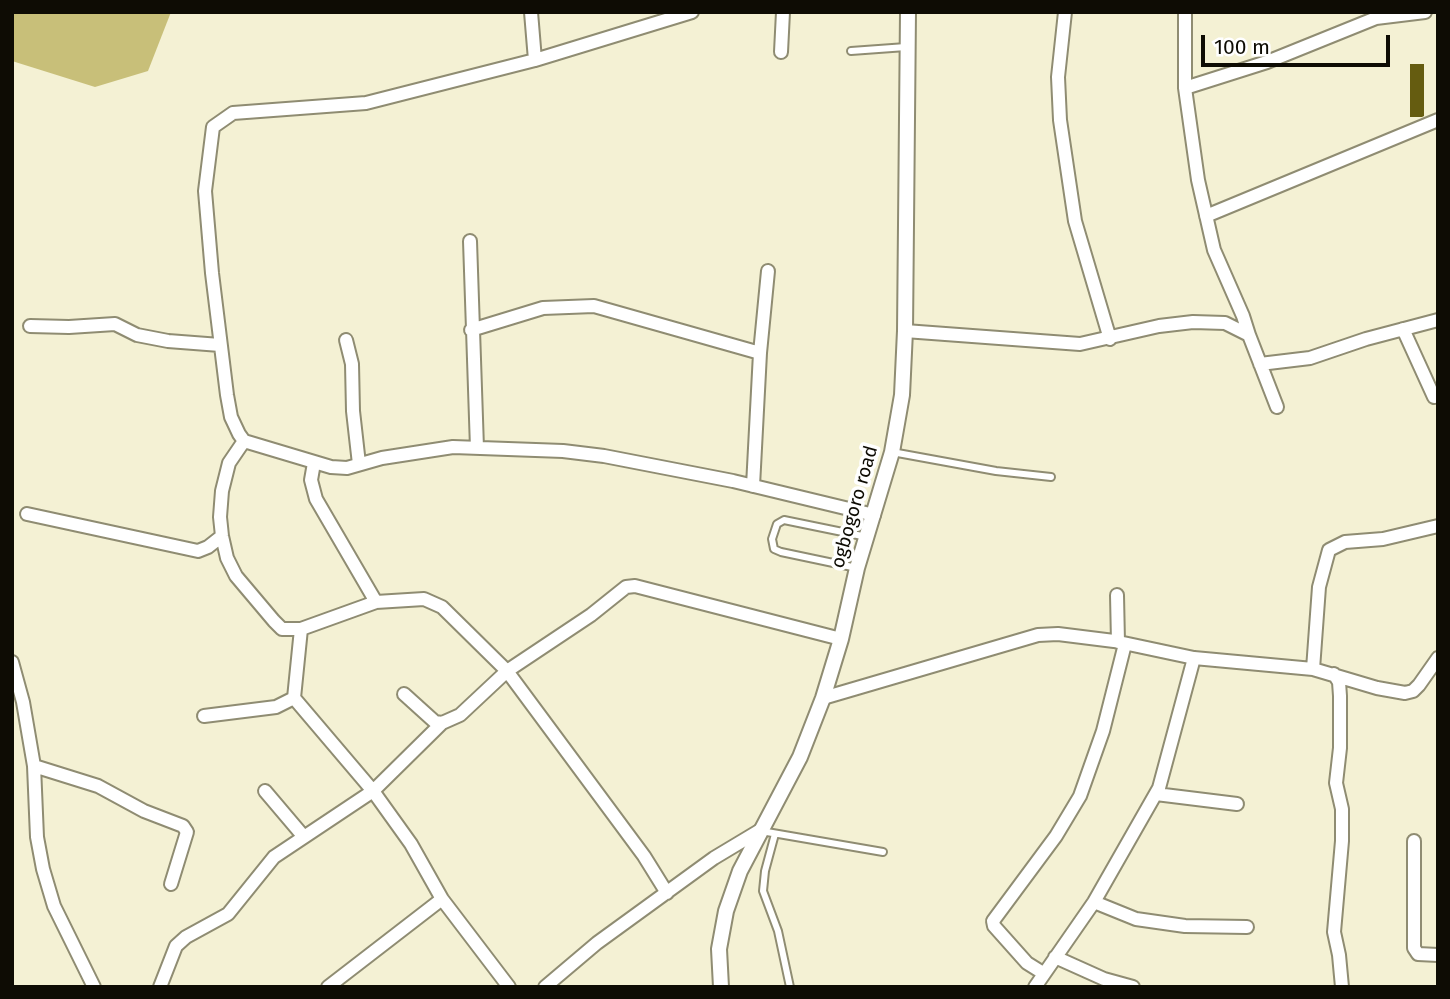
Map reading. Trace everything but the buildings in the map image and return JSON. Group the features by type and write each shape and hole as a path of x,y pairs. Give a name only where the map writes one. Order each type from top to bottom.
{"street":[{"path":"531,12 535,60"},
{"path":"692,12 535,60 366,103 233,114 220,120 213,127 205,191 220,345 231,417 244,441 331,467 347,468 382,458 453,447 563,451 604,456 753,486 874,515"},
{"path":"781,52 783,12"},
{"name":"ogbogoro road","path":"721,987 719,949 726,911 740,871 800,757 823,698 841,639 857,568 892,452 902,395 905,331 908,12"},
{"path":"1065,12 1058,77 1060,120 1075,221 1110,339"},
{"path":"1185,12 1185,88 1198,180 1214,250 1278,407"},
{"path":"1185,88 1267,62 1377,18 1425,12"},
{"path":"1206,216 1438,120"},
{"path":"470,241 477,448"},
{"path":"753,486 760,354 768,271"},
{"path":"471,330 543,308 594,306 760,354"},
{"path":"1261,364 1311,358 1366,339 1438,320"},
{"path":"905,331 1080,344 1159,326 1193,322 1225,323 1249,335"},
{"path":"30,326 115,324 137,335 168,341 220,345"},
{"path":"1403,329 1434,397"},
{"path":"346,340 352,364 353,411 359,464"},
{"path":"244,441 229,463 222,491 222,536 227,558 236,576 274,621 282,629 301,629 376,602 424,599 442,607 507,671 644,856 667,893"},
{"path":"314,463 311,480 316,499 376,602"},
{"path":"27,514 198,551 222,536"},
{"path":"1313,669 1318,587 1329,550 1345,542 1383,539 1438,526"},
{"path":"160,987 176,946 228,914 266,865 373,791 442,723 460,715 507,671 591,615 626,587 635,586 841,639"},
{"path":"1044,972 1027,963 994,926 993,921 1056,836 1080,796 1104,731 1122,643 1117,595"},
{"path":"301,629 294,698 373,791 411,844 442,899 509,987"},
{"path":"823,698 1038,635 1058,634 1122,643 1194,658 1313,669 1377,688 1405,693 1413,691 1419,685 1438,658"},
{"path":"1035,987 1094,902 1156,794 1194,658"},
{"path":"12,662 23,702 34,766 37,837 43,869 54,906 94,987"},
{"path":"1334,674 1339,682 1340,696 1340,748 1336,783 1342,808 1342,841 1334,932 1342,987"},
{"path":"404,694 435,722 442,723"},
{"path":"204,716 276,707 294,698"},
{"path":"34,766 98,786 144,810 183,826 187,832 172,884"},
{"path":"265,791 304,837"},
{"path":"1156,794 1237,804"},
{"path":"545,987 597,943 714,858 759,831"},
{"path":"1414,841 1414,948 1418,954 1438,955"},
{"path":"328,987 442,899"},
{"path":"1094,902 1136,919 1185,926 1247,927"},
{"path":"1055,957 1104,979 1133,987"}],"lane":[{"path":"851,51 908,47"},
{"path":"892,452 996,471 1051,477"},
{"path":"857,568 781,552 774,549 772,539 777,524 784,520 867,537"},
{"path":"759,831 883,852"},
{"path":"775,834 765,871 763,891 778,931 790,987"}],"shaded area":[{"path":"12,12 171,12 148,71 95,87 12,61"}]}
